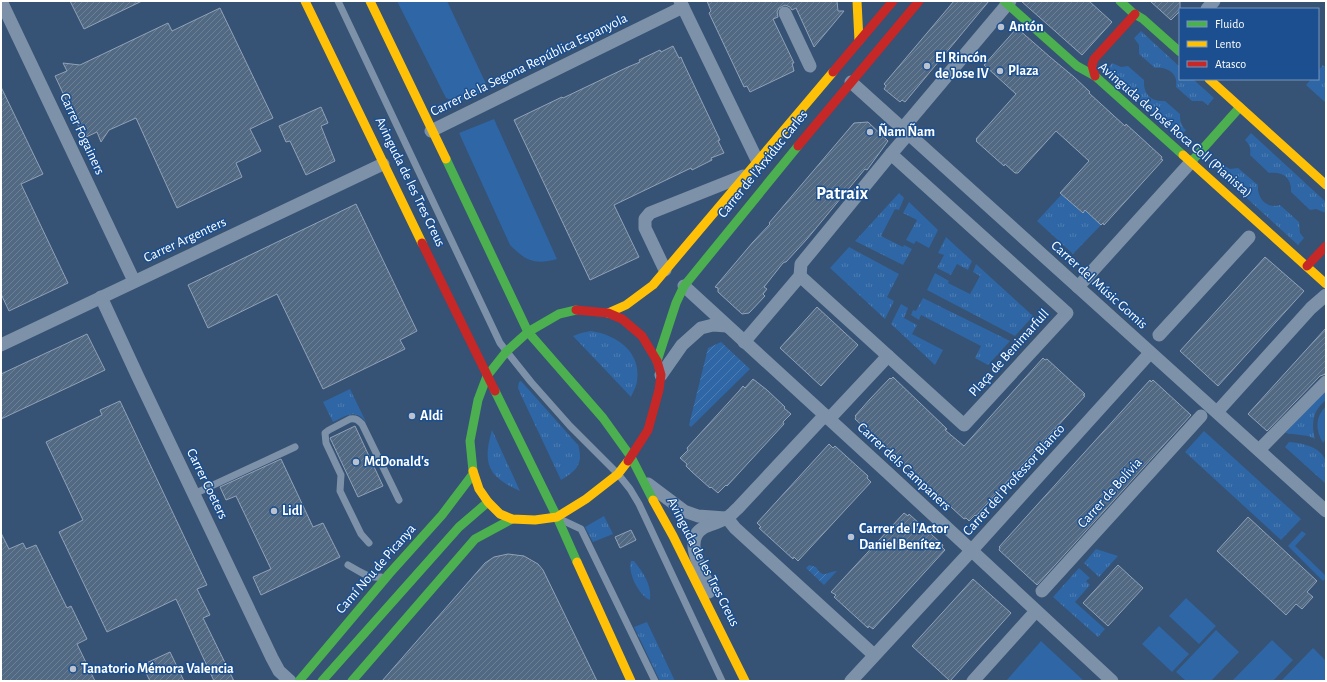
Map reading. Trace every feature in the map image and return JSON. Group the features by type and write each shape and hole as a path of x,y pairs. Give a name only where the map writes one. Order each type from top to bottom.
{"main road":[{"name":"Avinguda de les Tres Creus","path":"305,1 383,164 557,517 631,681"},
{"name":"Avinguda de les Tres Creus","path":"370,1 528,332 603,418 631,457 708,604 745,681"},
{"path":"857,1 859,41"},
{"name":"Carrer de l'Arxiduc Carles","path":"608,313 626,305 642,295 653,285 893,1"},
{"name":"Carrer de l'Arxiduc Carles","path":"657,361 676,304 684,286 919,1"},
{"path":"1120,1 1134,14 1178,45"},
{"name":"Avinguda de José Roca Coll (Pianista)","path":"1007,2 1077,66 1095,76 1326,284"},
{"path":"1095,76 1092,64 1094,59 1134,14"},
{"path":"1210,80 1326,185"},
{"path":"1191,162 1240,107"},
{"path":"1307,266 1326,246"},
{"path":"576,310 608,313 622,319 642,336 657,361 661,375 659,390 648,430 618,474 586,499 557,517 535,520 512,519 500,514 488,502 479,489 473,474 470,441 478,400 488,376 506,352 528,332 559,314 576,310"},
{"name":"Camí Nou de Picanya","path":"299,681 389,574 442,515 473,474"},
{"path":"322,681 459,527 488,502"},
{"path":"352,681 475,539 512,519"}],"street":[{"name":"Carrer Fogainers","path":"1,1 134,282"},
{"path":"744,342 800,276 801,264 891,154 906,131 1007,2"},
{"name":"Carrer de la Segona República Espanyola","path":"431,131 682,4"},
{"path":"682,4 758,162"},
{"path":"785,13 810,66"},
{"name":"Carrer del Músic Gomis","path":"851,82 1326,512"},
{"name":"Plaça de Benimarfull","path":"800,276 964,426 1067,313 891,154"},
{"path":"1078,287 1191,162"},
{"name":"Carrer Argenters","path":"1,345 383,164"},
{"name":"Carrer de l'Arxiduc Carles","path":"665,270 646,228 645,219 650,213 747,175"},
{"path":"1159,335 1249,237"},
{"name":"Carrer dels Campaners","path":"684,286 1112,681"},
{"path":"1217,412 1311,308 1326,295"},
{"name":"Carrer Coeters","path":"101,297 272,658 279,671 290,681"},
{"path":"661,375 682,345 701,328 727,326"},
{"name":"Carrer del Professor Blanco","path":"851,681 1150,353"},
{"path":"708,604 710,588 694,552 696,536 702,529 727,518 738,508 888,356"},
{"path":"1259,450 1326,382"},
{"name":"Carrer de Bolívia","path":"1042,591 1201,416"},
{"path":"642,480 684,510 698,516 727,518 735,528 874,655"},
{"path":"973,681 1036,611"}],"lane":[{"path":"338,1 488,319 506,352 570,426 630,488 639,504 722,681"},
{"path":"369,543 361,534 340,491 341,475 326,443 325,434 329,430 350,420 358,420 362,424 399,500"},
{"path":"194,494 295,447"},
{"path":"557,517 581,529 655,681"},
{"path":"348,565 368,576 375,578 389,574"}],"green space":[{"path":"397,1 447,1 489,90 456,102 446,98"},
{"path":"1141,31 1179,66 1179,80 1194,80 1214,98 1208,105 1202,101 1192,101 1176,87 1176,78 1171,72 1164,68 1155,68 1139,54 1139,45 1134,38"},
{"path":"1112,63 1121,67 1128,66 1144,80 1145,89 1149,96 1156,100 1165,101 1180,114 1181,123 1186,130 1180,137 1107,70"},
{"path":"1323,65 1326,68 1326,103 1306,85 1310,80 1319,80 1319,70"},
{"path":"494,119 557,259 542,262 531,260 521,255 510,245 459,133"},
{"path":"1251,133 1326,202 1326,213 1316,209 1310,210 1291,192 1290,183 1286,176 1278,173 1269,173 1250,155 1250,147 1245,140"},
{"path":"1223,165 1230,169 1238,168 1258,185 1259,194 1263,201 1267,204 1275,206 1280,205 1299,222 1300,233 1304,238 1298,245 1217,171"},
{"path":"899,193 904,198 899,210 895,209 881,236 903,247 904,245 912,249 903,265 855,241"},
{"path":"1062,194 1082,213 1085,210 1101,225 1073,254 1037,221"},
{"path":"909,202 938,230 929,248 916,241 914,244 906,240 917,220 903,213"},
{"path":"946,237 972,261 968,270 957,264 951,275 937,268 944,255 938,253"},
{"path":"849,247 899,274 887,297 894,301 885,319 830,268"},
{"path":"976,264 1033,316 1015,336 927,290 935,273 949,281 948,283 970,294 980,276 973,272"},
{"path":"923,298 1010,341 988,365 975,358 981,346 921,315 919,320 911,315 913,310 916,311"},
{"path":"901,304 908,308 904,318 917,325 912,334 943,350 935,365 891,324"},
{"path":"591,331 610,336 618,341 626,347 636,362 638,371 637,384 631,397 573,336"},
{"path":"721,342 750,369 691,427 689,425 708,348"},
{"path":"521,381 578,445 580,452 579,462 575,470 561,480 518,388 519,382"},
{"path":"350,389 366,422 358,415 350,414 333,422 323,402"},
{"path":"1326,389 1326,400 1318,408 1314,417 1313,428 1315,439 1308,436 1285,433"},
{"path":"1326,406 1326,439 1323,443 1320,438 1317,424 1322,410"},
{"path":"492,430 520,491 509,486 494,475 490,468 488,452"},
{"path":"1204,431 1301,519 1281,540 1185,452"},
{"path":"1289,442 1309,446 1319,451 1325,459 1326,484 1285,447"},
{"path":"604,516 613,534 593,542 585,527"},
{"path":"1302,531 1306,534 1295,546 1326,576 1323,581 1288,546"},
{"path":"1096,549 1118,556 1099,577 1084,563"},
{"path":"631,561 634,561 646,579 650,589 650,600 646,598 638,589 632,577 630,566"},
{"path":"809,565 816,567 823,574 837,571 824,585 806,568"},
{"path":"1079,568 1090,578 1086,581 1090,585 1075,602 1105,629 1098,637 1053,597"},
{"path":"1186,598 1216,626 1199,644 1169,616"},
{"path":"647,622 675,681 660,681 634,627"},
{"path":"1159,626 1189,654 1172,672 1142,644"},
{"path":"1216,630 1239,652 1211,681 1186,681 1176,672"},
{"path":"1272,640 1293,660 1273,681 1232,681"},
{"path":"1041,641 1084,681 1006,681"},
{"path":"1313,648 1326,661 1326,681 1281,681"}],"building":[{"path":"70,1 142,1 84,29"},
{"path":"707,1 837,1 838,11 844,11 814,47 796,8 792,10 790,7 785,5 779,8 777,12 778,17 773,19 794,63 792,63 794,71 750,92 747,86 744,87 709,13 711,11"},
{"path":"954,1 989,1 905,102 902,100 900,102 884,89 886,86 884,84"},
{"path":"1021,1 1089,1 1112,22 1082,55"},
{"path":"1150,1 1180,1 1179,12 1171,20"},
{"path":"220,8 273,118 250,129 261,151 236,163 242,177 177,208 136,118 109,130 101,142 97,132 84,138 55,76 67,71 63,63 80,65 168,23 172,31"},
{"path":"1017,28 1074,77 1125,126 1126,124 1162,157 1161,159 1163,160 1104,225 1103,223 1101,225 1085,210 1083,213 1060,193 1089,161 1056,131 1018,173 1015,173 1005,164 1004,166 976,141 976,139 1016,94 984,65"},
{"path":"673,46 679,58 681,57 720,140 718,141 724,153 711,158 712,160 692,170 691,168 614,205 639,257 590,280 514,120 640,62 639,60 660,50 661,52"},
{"path":"1,87 43,174 21,184 68,283 9,311 1,294"},
{"path":"321,107 328,123 321,126 335,161 306,175 290,141 286,142 279,126"},
{"path":"868,122 888,141 867,170 865,169 807,239 786,262 783,263 764,287 767,289 763,294 765,296 749,313 742,314 718,292 718,288 715,287 770,224 769,223 854,123"},
{"path":"356,204 417,331 400,340 405,349 323,389 277,294 208,328 188,285"},
{"path":"1265,257 1304,291 1218,386 1180,351"},
{"path":"817,307 858,345 821,386 780,348"},
{"path":"1326,328 1326,374 1320,376 1267,431 1248,414"},
{"path":"87,334 105,370 1,419 1,374"},
{"path":"1043,358 1045,360 1047,359 1085,394 1083,395 1085,396 976,516 975,515 969,521 966,518 964,519 855,419 855,416 870,399 890,378 891,379 893,377 947,429 945,430 964,446"},
{"path":"753,379 767,390 791,414 783,422 784,424 727,486 726,485 718,493 692,472 686,466 687,464 680,458 688,450 687,448 743,386 745,388"},
{"path":"1150,380 1151,382 1153,380 1191,415 1037,585 999,550 999,547"},
{"path":"120,401 207,585 197,589 210,615 203,618 234,681 214,681 176,599 107,632 59,532 83,520 46,442 102,415 100,410"},
{"name":"McDonald's","path":"355,426 383,486 358,497 330,438"},
{"path":"829,444 833,448 835,446 868,476 867,478 871,482 798,561 794,557 793,559 759,528 761,527 757,523"},
{"name":"Lidl","path":"281,459 313,527 323,523 340,557 261,595 253,577 271,569 236,496 226,500 220,487"},
{"path":"904,513 908,516 909,514 943,545 942,547 945,550 873,629 869,626 868,628 834,597 836,595 831,592"},
{"path":"1248,517 1317,581 1307,592 1313,597 1302,609 1296,604 1286,615 1217,551"},
{"path":"631,530 636,540 620,548 615,537"},
{"path":"1,533 9,549 23,543 26,549 36,545 67,608 71,606 87,639 77,644 95,681 1,681"},
{"path":"508,554 524,556 538,564 543,570 597,681 382,681 485,563 494,557"},
{"path":"1118,565 1143,588 1108,626 1083,603"},
{"path":"973,579 1011,613 950,681 912,646"},
{"path":"170,652 184,681 150,681 142,665"}],"traffic: fast":[{"path":"1004,1 1077,66 1095,76 1183,155"},
{"path":"1120,1 1179,51"},
{"path":"1191,162 1240,107"},
{"path":"657,361 676,303 684,286 798,146"},
{"path":"446,159 528,332 603,418 631,457 653,500"},
{"path":"473,471 470,441 478,400 487,376 506,352 528,332 559,314 576,310"},
{"path":"495,391 557,517 577,562"},
{"path":"299,681 389,574 442,515 473,474"},
{"path":"322,681 459,527 488,502"},
{"path":"352,681 475,539 512,519"}],"traffic: slow":[{"path":"305,1 422,243"},
{"path":"370,1 446,159"},
{"path":"857,1 859,41"},
{"path":"608,313 626,305 653,285 833,72"},
{"path":"1210,80 1326,185"},
{"path":"1183,155 1326,284"},
{"path":"473,471 479,489 488,502 500,514 512,519 535,520 557,517 586,499 618,474 628,461"},
{"path":"653,500 673,536 745,681"},
{"path":"577,562 631,681"}],"traffic: jam":[{"path":"833,72 893,1"},
{"path":"798,146 919,1"},
{"path":"1095,76 1092,65 1094,59 1135,14"},
{"path":"422,243 495,391"},
{"path":"1307,266 1326,246"},
{"path":"576,310 608,313 622,319 642,336 657,361 661,375 659,390 648,430 628,461"}],"place":[{"name":"Antón","path":"1001,27"},
{"name":"El Rincón de Jose IV","path":"927,66"},
{"name":"Plaza","path":"1000,71"},
{"name":"Ñam Ñam","path":"870,132"},
{"name":"Aldi","path":"412,416"},
{"name":"McDonald's","path":"356,462"},
{"name":"Lidl","path":"274,511"},
{"name":"Carrer de l'Actor Daniel Benítez","path":"851,537"},
{"name":"Tanatorio Mémora Valencia","path":"73,669"}],"district":[{"name":"Patraix","path":"842,194"}]}
